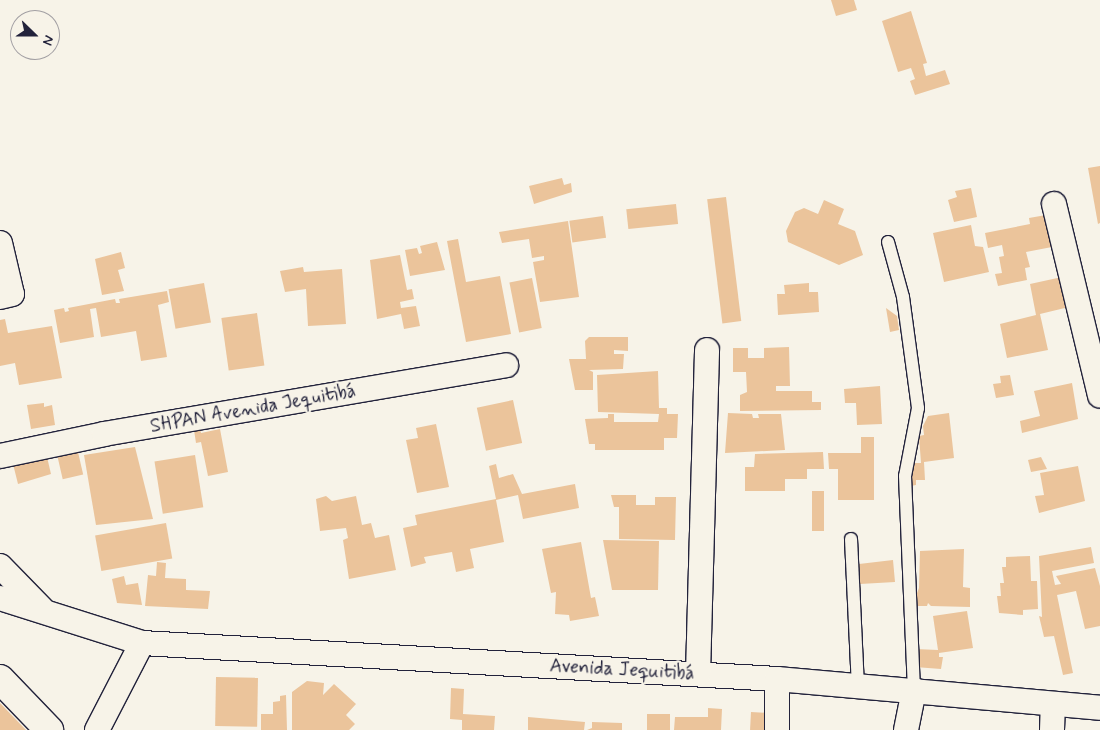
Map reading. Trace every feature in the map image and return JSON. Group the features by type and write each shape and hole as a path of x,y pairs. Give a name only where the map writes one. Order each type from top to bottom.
{"street":[{"path":"1054,204 1100,396"},
{"path":"0,242 12,294 0,297"},
{"path":"698,674 707,350"},
{"name":"SHPAN Avenida Jequitibá","path":"0,456 104,434 506,365"},
{"path":"0,566 45,612"},
{"path":"0,598 142,644 97,730"},
{"name":"Avenida Jequitibá","path":"142,644 777,679 1100,708"},
{"path":"0,679 50,730"},
{"path":"777,679 777,730"},
{"path":"906,730 914,690"},
{"path":"1052,730 1053,704"}],"lane":[{"path":"888,242 903,297 918,408 905,476 914,690"},
{"path":"851,539 858,685"}],"building":[{"path":"831,0 854,0 857,10 836,16"},
{"path":"911,11 927,63 923,64 926,76 945,70 950,84 915,95 910,81 915,79 911,68 898,72 882,21"},
{"path":"1100,166 1100,223 1098,224 1088,168"},
{"path":"562,178 564,185 571,183 572,192 534,204 529,186"},
{"path":"971,188 977,217 954,222 948,200 957,197 955,191"},
{"path":"726,197 741,321 722,323 707,199"},
{"path":"824,200 844,209 838,224 855,231 863,255 839,265 788,242 786,231 795,212 804,208 818,214"},
{"path":"676,204 678,224 628,229 626,209"},
{"path":"1046,215 1052,247 1026,252 1030,267 1025,268 1027,280 998,286 995,274 1002,273 999,257 1004,256 1002,245 988,248 985,233 1030,224 1029,218"},
{"path":"603,216 606,238 572,243 569,221"},
{"path":"568,221 579,297 540,302 533,262 544,260 544,256 532,258 529,239 502,243 499,232"},
{"path":"971,225 975,246 983,247 989,272 944,282 933,233"},
{"path":"458,239 466,282 500,276 511,334 466,342 447,241"},
{"path":"437,242 445,270 410,276 405,250 417,248 419,254 422,253 420,246"},
{"path":"121,252 125,268 118,270 124,291 102,295 95,259"},
{"path":"400,255 407,290 412,289 414,299 400,302 401,308 416,306 420,326 404,329 401,314 377,319 370,260"},
{"path":"303,267 304,272 342,269 346,324 308,326 306,289 285,292 280,271"},
{"path":"1062,277 1069,307 1040,314 1048,350 1007,358 1000,324 1036,315 1030,284"},
{"path":"532,278 542,328 519,332 509,282"},
{"path":"204,283 211,322 175,329 169,289"},
{"path":"809,283 809,292 818,292 819,312 778,315 777,294 785,294 784,285"},
{"path":"167,291 169,302 158,305 167,357 141,361 136,331 101,337 96,308 90,309 94,337 60,343 54,310 64,308 65,312 69,311 68,308 115,299 116,303 120,303 119,299"},
{"path":"886,308 897,316 899,330 890,332"},
{"path":"257,313 264,365 229,370 221,318"},
{"path":"5,319 8,333 52,326 62,378 19,385 15,363 0,366 0,320"},
{"path":"589,337 628,337 628,351 614,350 614,354 624,354 623,369 589,370 593,372 593,390 575,390 569,359 586,359 585,341"},
{"path":"789,347 790,386 776,386 776,391 812,391 812,402 821,402 821,410 740,411 740,395 747,392 746,372 733,372 733,348 748,348 748,358 764,358 764,348"},
{"path":"658,371 659,408 667,408 667,414 678,414 677,438 664,438 664,450 595,450 595,444 589,444 585,419 608,418 608,414 614,414 614,422 658,422 659,414 598,412 597,375"},
{"path":"1010,375 1014,395 996,398 993,384 1001,383 1000,376"},
{"path":"1072,383 1078,419 1022,433 1020,421 1040,416 1034,391"},
{"path":"880,386 882,424 857,425 856,403 845,403 844,389"},
{"path":"513,400 522,443 486,451 477,408"},
{"path":"44,403 44,407 52,405 55,425 31,429 27,405"},
{"path":"728,413 752,414 753,418 759,418 758,414 781,414 785,450 725,453"},
{"path":"949,413 954,458 924,462 925,480 916,480 916,485 905,487 908,463 921,463 919,436 924,435 923,426 928,416"},
{"path":"436,424 449,487 417,493 406,440 418,438 416,428"},
{"path":"200,429 201,433 220,429 228,472 208,476 201,442 196,443 194,430"},
{"path":"861,437 874,437 874,500 838,500 838,469 829,469 828,453 861,453"},
{"path":"135,447 153,519 96,525 84,455"},
{"path":"78,452 83,474 63,479 58,457"},
{"path":"823,452 824,469 807,469 807,479 785,479 785,491 745,491 745,467 754,467 755,454"},
{"path":"195,455 203,507 163,514 155,461"},
{"path":"47,457 51,474 18,484 13,464"},
{"path":"1041,457 1047,469 1031,472 1028,460"},
{"path":"496,464 499,478 513,474 522,494 575,484 579,508 523,519 518,495 496,500 504,542 470,549 474,568 456,572 452,552 424,557 426,563 411,567 403,528 417,525 415,515 496,499 489,466"},
{"path":"1078,466 1085,501 1039,513 1035,496 1044,495 1040,473"},
{"path":"812,491 824,491 824,531 812,531"},
{"path":"611,495 636,495 636,505 655,505 655,497 676,497 675,540 619,539 619,507 614,507"},
{"path":"326,496 332,501 356,496 362,525 371,523 375,538 389,535 396,570 349,579 343,540 348,538 346,528 320,531 316,499"},
{"path":"166,523 172,558 101,571 95,536"},
{"path":"603,540 659,541 658,590 612,590"},
{"path":"581,542 591,598 595,597 599,616 570,621 569,615 555,614 556,592 551,593 542,549"},
{"path":"1091,547 1094,563 1052,571 1055,585 1061,584 1056,576 1095,568 1100,586 1100,626 1085,629 1076,591 1057,595 1073,673 1063,675 1054,636 1044,637 1039,616 1042,617 1039,556"},
{"path":"964,549 963,587 970,588 970,607 931,606 928,603 927,606 912,606 919,588 920,551"},
{"path":"1030,556 1031,581 1037,581 1038,609 1023,610 1023,615 999,613 997,596 1001,596 1000,583 1004,583 1002,567 1006,567 1006,557"},
{"path":"858,557 859,564 893,560 895,582 860,584 861,591 847,592 845,558"},
{"path":"157,562 166,563 165,578 186,579 186,590 210,591 208,609 145,606 148,575 156,576"},
{"path":"124,576 126,585 138,583 142,605 117,603 112,579"},
{"path":"967,611 973,648 939,653 939,657 943,657 941,669 915,667 915,649 938,650 933,616"},
{"path":"216,677 258,678 257,727 215,726"},
{"path":"307,681 324,683 323,695 334,684 356,704 346,715 355,724 349,730 292,730 292,692"},
{"path":"451,688 464,689 463,714 495,716 494,730 462,730 462,720 450,719"},
{"path":"286,695 287,730 261,730 261,714 273,714 273,702 280,701 280,696"},
{"path":"0,703 26,730 0,730"},
{"path":"708,708 722,709 721,730 674,730 675,717 708,717"},
{"path":"751,712 770,713 769,730 750,730"},
{"path":"647,714 670,714 670,730 647,730"},
{"path":"528,717 585,722 584,730 528,730"},
{"path":"592,722 622,723 622,730 587,730 592,728"}]}
